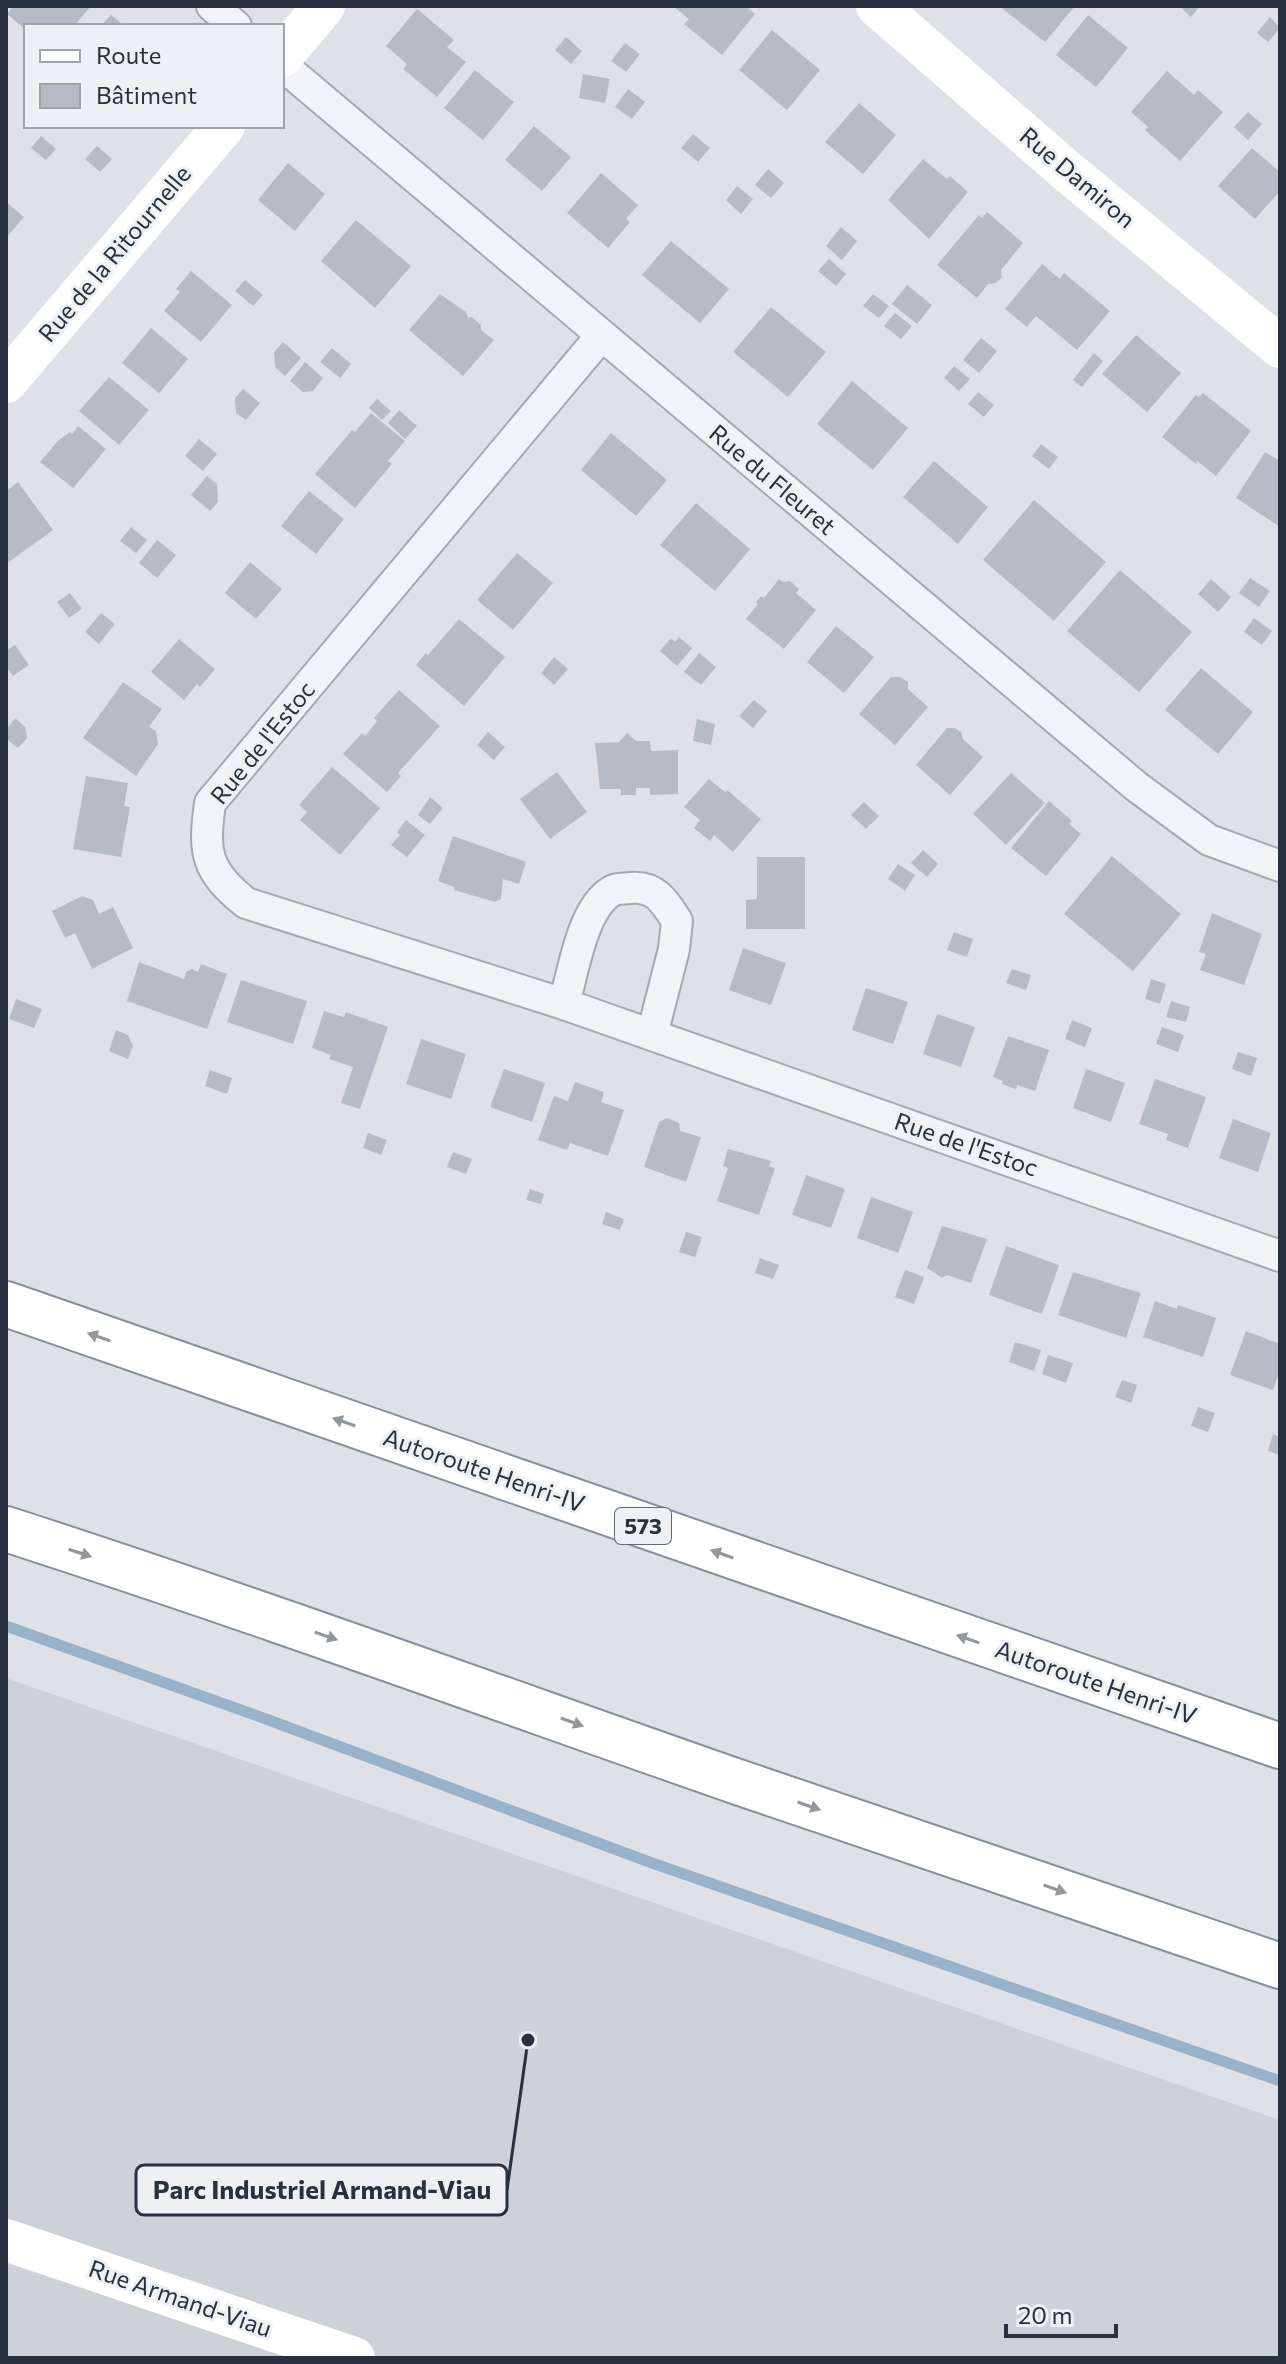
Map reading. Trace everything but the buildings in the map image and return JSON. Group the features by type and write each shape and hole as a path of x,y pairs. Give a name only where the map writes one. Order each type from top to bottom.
{"highway":[{"name":"Autoroute Henri-IV","path":"6,1304 1280,1746"},
{"path":"6,1529 501,1696 735,1781 1280,1966"}],"street":[{"path":"212,6 234,24"},
{"path":"284,54 324,6"},
{"name":"Rue Damiron","path":"880,7 1068,172 1280,347"},
{"name":"Rue du Fleuret","path":"284,67 1137,787 1209,840 1280,866"},
{"name":"Rue de la Ritournelle","path":"6,381 222,128"},
{"name":"Rue de l'Estoc","path":"601,336 210,803 205,838 208,861 224,885 246,903 564,1004 1280,1256"},
{"path":"564,1004 594,908 613,890 642,887 662,897 677,921 674,949 652,1035"},
{"name":"Rue Armand-Viau","path":"6,2240 354,2358"}],"shaded area":[{"path":"6,1678 1280,2120 1280,2358 6,2358"}],"waterway":[{"path":"6,1626 652,1863 1280,2081"}],"place":[{"name":"Parc Industriel Armand-Viau","path":"528,2040"}]}
